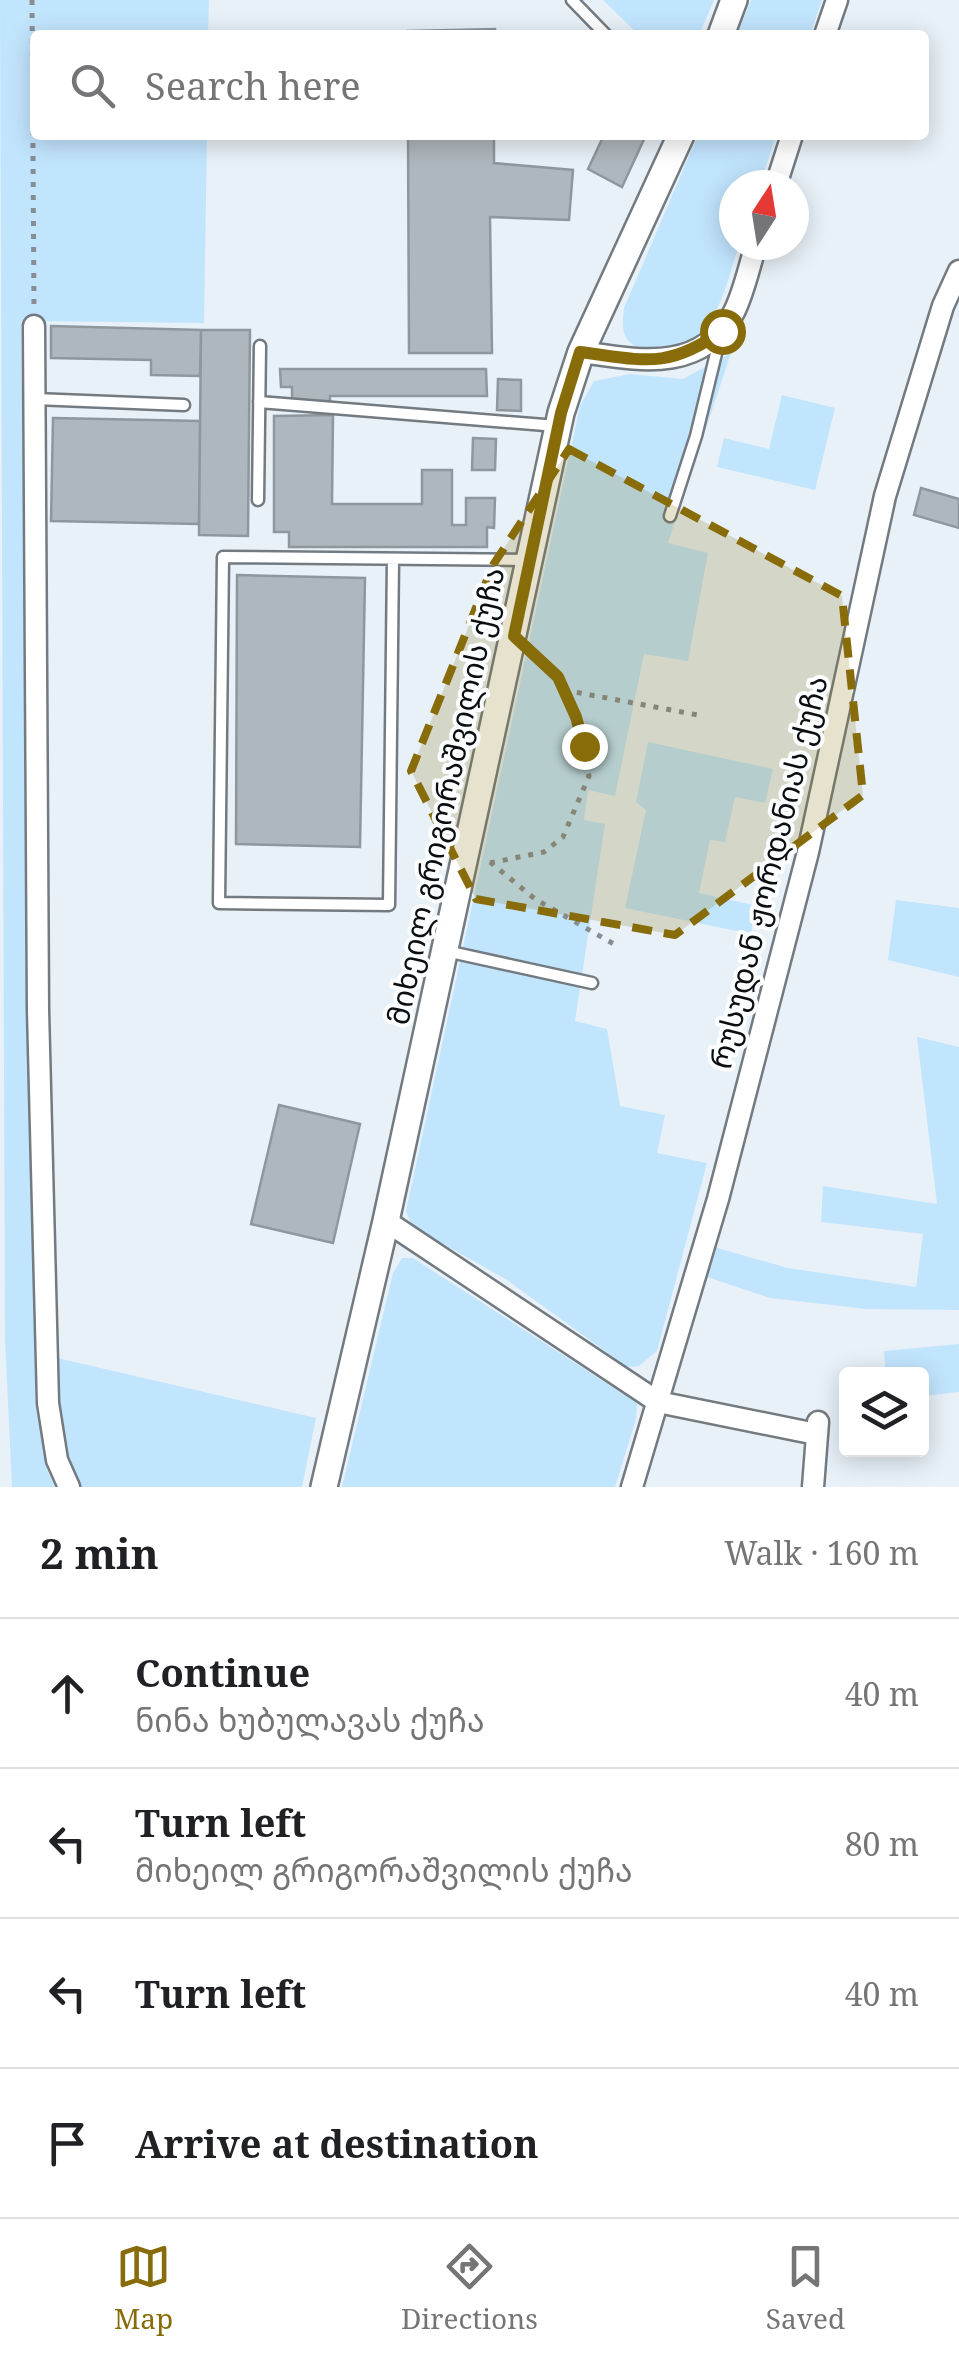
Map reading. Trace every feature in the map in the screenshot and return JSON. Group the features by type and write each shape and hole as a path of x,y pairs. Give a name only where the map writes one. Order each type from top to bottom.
{"street":[{"path":"723,30 734,0"},
{"path":"827,30 836,0"},
{"name":"მიხეილ გრიგორაშვილის ქუჩა","path":"324,1487 386,1221 558,426 580,352 678,140"},
{"path":"781,170 790,140"},
{"path":"580,352 652,362 698,348 722,331 736,308 751,260"},
{"name":"რუსუდან ჟორდანიას ქუჩა","path":"632,1487 718,1198 808,852 885,496 943,306 959,271"},
{"path":"34,326 38,1010 48,1403 57,1460 69,1487"},
{"path":"386,1221 658,1402 817,1427 813,1487"}],"lane":[{"path":"572,0 601,30"},
{"path":"670,516 696,436 722,331"},
{"path":"258,500 260,346"},
{"path":"34,399 184,405"},
{"path":"259,402 558,426"},
{"path":"392,560 389,906 219,903 222,556 530,560"},
{"path":"445,951 592,983"}],"path":[{"path":"32,0 32,30"},
{"path":"33,140 34,326"},
{"path":"490,863 544,852 563,837 589,776 576,717 558,677 514,636"},
{"path":"564,690 698,715"},
{"path":"468,844 535,898 618,947"}],"highlighted area":[{"path":"569,449 842,596 863,795 675,935 476,899 411,771 493,565"}],"shaded area":[{"path":"0,0 209,0 208,30 30,30 30,140 207,140 204,323 21,321 35,1401 47,1470 55,1487 12,1487 5,1339"},
{"path":"603,0 714,0 701,30 634,30"},
{"path":"751,0 822,0 812,30 739,30"},
{"path":"696,140 774,140 765,170 719,170 719,260 734,260 709,323 685,343 653,350 634,346 625,335 624,308"},
{"path":"731,353 668,543 708,553 688,661 644,654 615,796 588,790 584,820 605,824 575,1021 607,1029 620,1106 665,1115 657,1153 707,1163 657,1351 639,1366 627,1367 507,1280 412,1226 406,1211 580,406 594,381 630,374 683,379"},
{"path":"782,395 835,408 815,490 717,467 724,438 769,449"},
{"path":"648,742 773,769 765,803 735,797 725,842 710,840 699,893 757,906 751,934 625,908 646,810 636,802"},
{"path":"896,900 959,908 959,977 888,960"},
{"path":"917,1037 959,1047 959,1310 866,1309 770,1298 707,1277 714,1247 788,1268 916,1287 923,1234 821,1222 823,1186 937,1204"},
{"path":"402,1258 413,1258 637,1403 636,1419 615,1487 342,1487 393,1273"},
{"path":"959,1344 959,1392 929,1395 929,1367 885,1367 884,1351"},
{"path":"53,1357 316,1418 302,1487 76,1487 63,1460"}],"building":[{"path":"408,140 494,140 494,163 573,170 569,220 490,217 492,353 409,353"},
{"path":"602,140 644,140 622,187 588,169"},
{"path":"51,326 201,330 200,376 151,375 151,360 51,358"},
{"path":"201,330 250,330 248,536 199,535"},
{"path":"280,369 486,369 487,396 330,396 330,401 292,401 292,387 281,387"},
{"path":"498,379 521,380 521,411 497,410"},
{"path":"333,415 332,504 422,504 422,470 452,470 452,525 466,525 466,498 495,498 494,528 487,527 487,547 289,547 289,532 274,532 274,416"},
{"path":"53,418 200,421 199,524 51,521"},
{"path":"473,438 496,439 495,470 472,470"},
{"path":"921,488 959,499 959,528 914,515"},
{"path":"237,575 365,578 360,847 236,844"},
{"path":"279,1105 360,1124 333,1243 251,1224"}],"route":[{"path":"584,746 558,677 514,636 561,413 580,352 652,362 698,348 722,331"}]}
